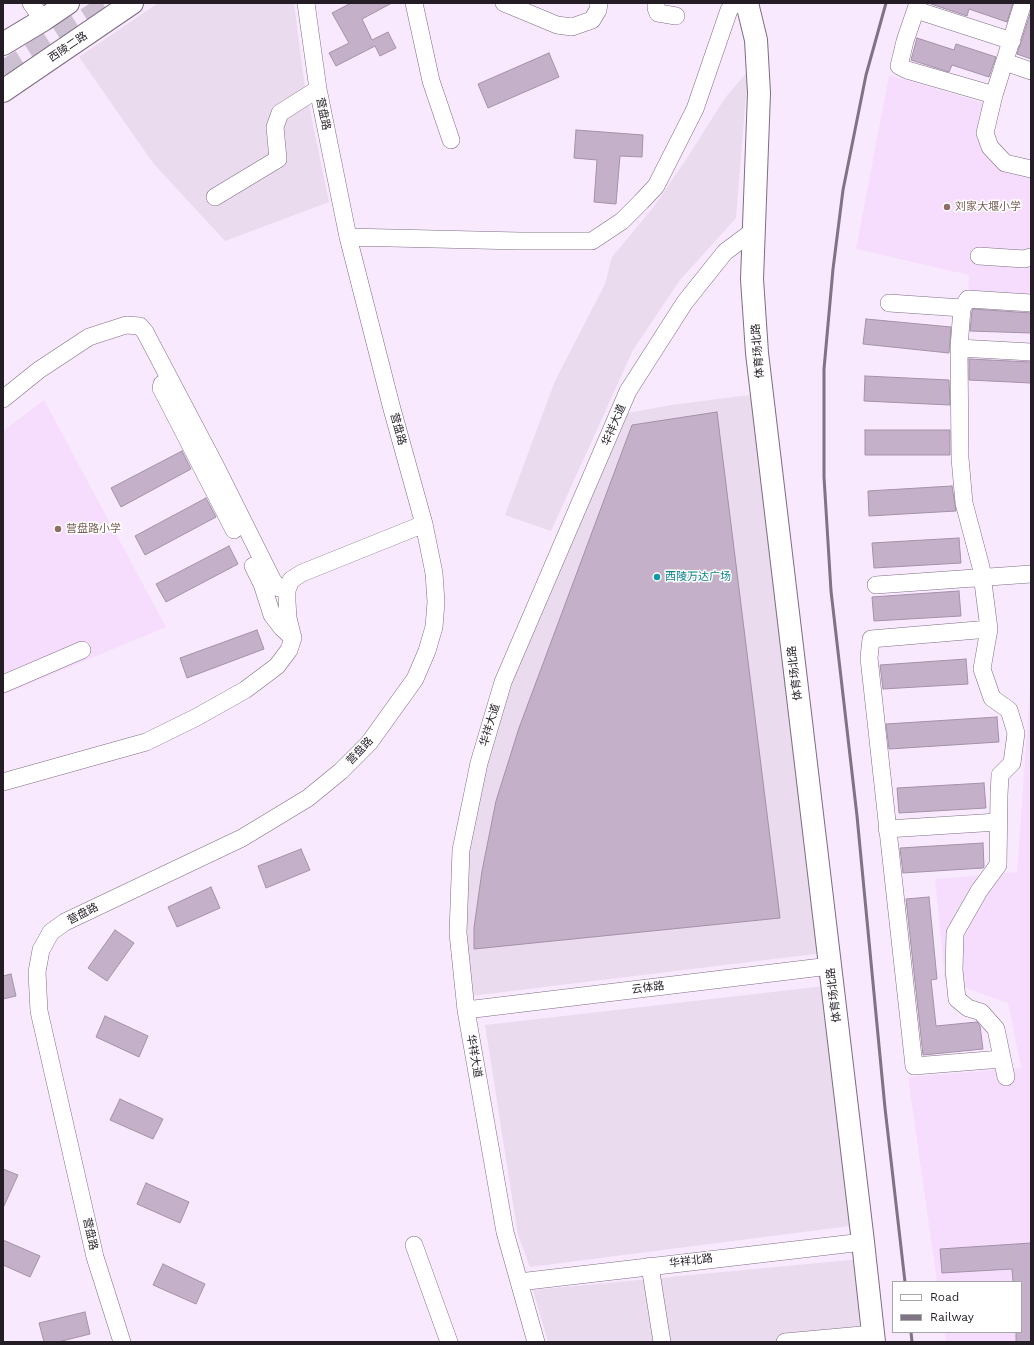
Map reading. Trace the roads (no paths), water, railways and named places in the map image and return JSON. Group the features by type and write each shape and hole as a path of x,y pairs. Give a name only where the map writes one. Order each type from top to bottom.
{"main road":[{"path":"3,44 37,12 68,3"},
{"name":"西陵二路","path":"3,91 132,3"},
{"name":"体育场北路","path":"747,3 756,40 759,93 752,279 761,394 863,1242 877,1339"},
{"name":"体育场北路","path":"757,3 766,37 768,88 763,229 768,348 877,1339"}],"street":[{"name":"营盘路","path":"122,1342 95,1257 39,1011 37,972 40,950 51,932 65,922 242,838 308,798 341,771 369,743 415,679 427,651 434,626 436,602 434,573 424,524 392,409 348,237 318,89 306,3"},
{"path":"414,3 431,81 451,140"},
{"path":"504,3 557,25 572,27 592,20 598,10 599,3"},
{"path":"656,3 658,13 676,16"},
{"path":"348,237 592,241 622,221 656,186 695,109 729,10 735,3"},
{"path":"1026,5 994,95 985,134 990,147 1005,163 1031,169"},
{"path":"994,95 907,70 899,66 905,41 917,6 1012,41"},
{"path":"1005,62 1031,71"},
{"path":"215,197 278,159 275,127 280,112 318,89"},
{"name":"华祥大道","path":"536,1342 505,1232 466,1010 458,933 461,850 479,763 504,682 628,391 684,302 725,252 753,231"},
{"path":"979,256 1024,259 1031,257"},
{"path":"1006,1077 996,1029 981,1012 968,1008 958,999 954,970 956,933 979,891 998,865 1000,775 1012,763 1016,733 1009,710 992,698 982,669 989,629 982,578 964,496 960,458 959,348 962,308 968,300 1031,303"},
{"path":"888,303 962,308"},
{"path":"3,399 39,370 89,338 126,325 140,326 145,332 215,465 273,581 279,588 287,590"},
{"path":"959,348 1031,352"},
{"path":"167,373 162,381 161,388 262,584 272,615 282,628 293,638"},
{"path":"3,782 146,742 195,718 245,690 277,666 289,650 293,638 288,618 287,590 291,580 302,573 424,524"},
{"path":"876,585 1031,574"},
{"path":"989,629 871,639 869,658 914,1066 1002,1059"},
{"path":"3,684 82,650"},
{"path":"887,829 998,822"},
{"name":"云体路","path":"466,1010 830,966"},
{"name":"华祥北路","path":"519,1282 863,1242"},
{"path":"414,1245 449,1342"},
{"path":"650,1266 662,1342"},
{"path":"785,1342 877,1339"}],"tunnel":[{"path":"3,72 111,3"}],"railway":[{"path":"886,3 866,75 843,190 833,269 824,369 824,477 831,591 857,816 885,1108 905,1281"},
{"path":"911,1333 912,1342"}],"place":[{"name":"刘家大堰小学","path":"947,207"},
{"name":"营盘路小学","path":"58,529"},
{"name":"西陵万达广场","path":"657,577"}]}
